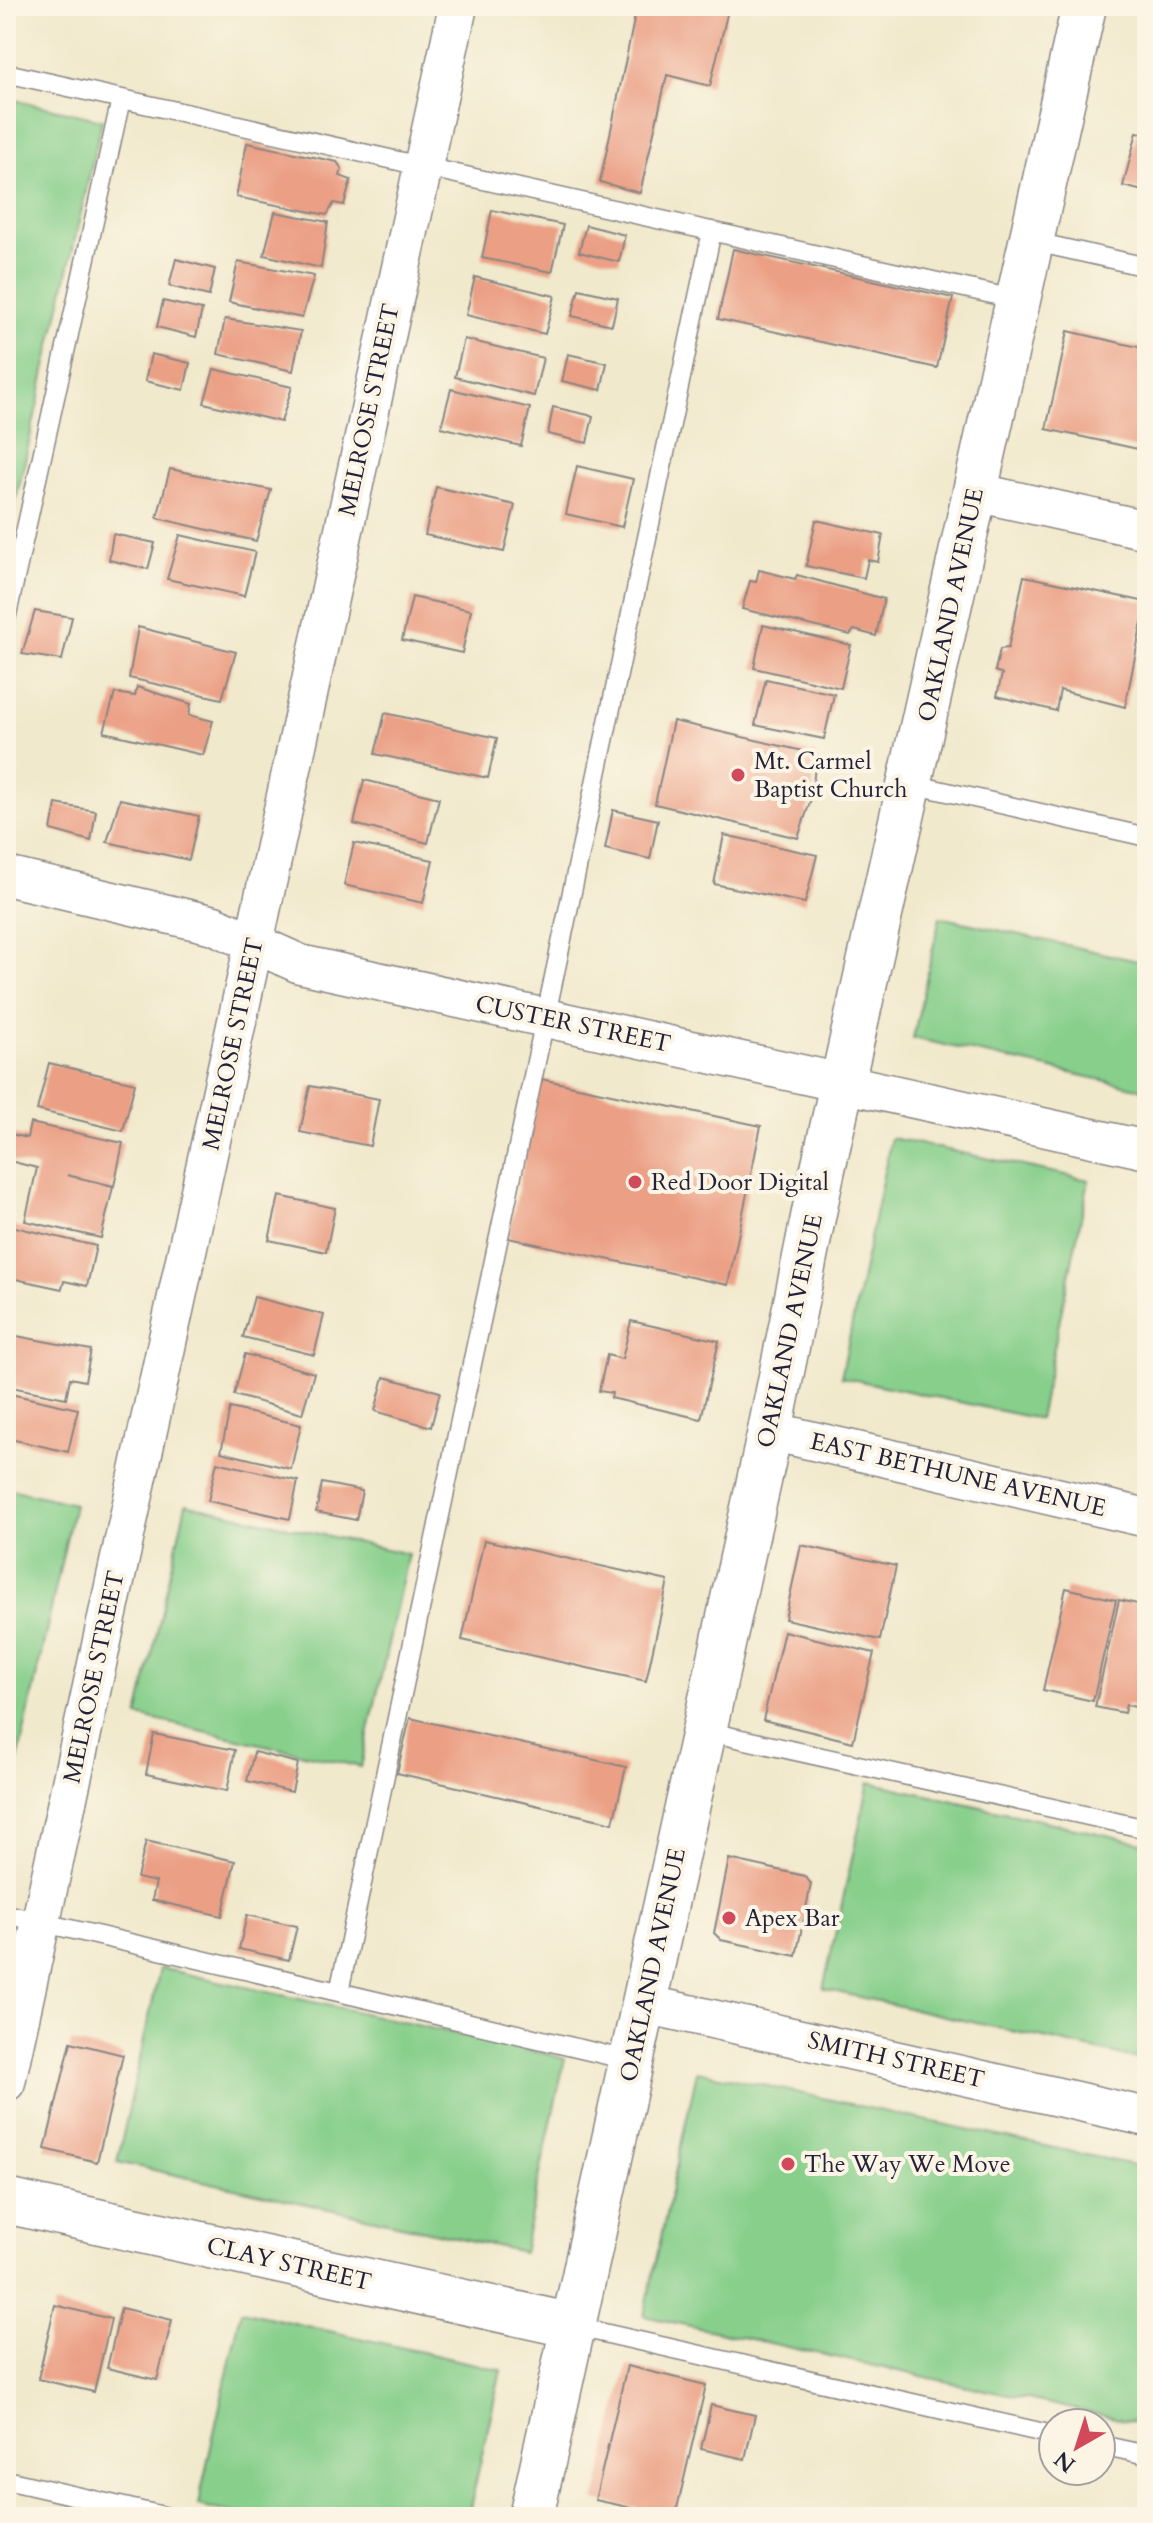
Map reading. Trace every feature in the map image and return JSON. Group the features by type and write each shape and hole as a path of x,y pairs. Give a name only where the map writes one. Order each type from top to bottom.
{"street":[{"name":"MELROSE STREET","path":"6,2082 24,1918 255,943 458,6"},
{"name":"OAKLAND AVENUE","path":"531,2517 770,1431 822,1173 912,784 1084,6"},
{"path":"975,492 1147,530"},
{"name":"CUSTER STREET","path":"6,876 214,925 300,964 1147,1150"},
{"name":"EAST BETHUNE AVENUE","path":"770,1431 1147,1518"},
{"name":"SMITH STREET","path":"645,2004 1147,2117"},
{"name":"CLAY STREET","path":"6,2201 573,2326"}],"lane":[{"path":"6,73 1018,300"},
{"path":"6,619 121,99"},
{"path":"339,1992 712,231"},
{"path":"1031,241 1147,267"},
{"path":"912,784 1147,837"},
{"path":"704,1731 1147,1829"},
{"path":"24,1918 632,2061"},
{"path":"573,2326 1037,2431"},
{"path":"1117,2448 1147,2455"},
{"path":"6,2480 168,2517"}],"green space":[{"path":"6,98 102,120 6,544"},
{"path":"940,917 1147,963 1147,1090 913,1038"},
{"path":"891,1138 1089,1180 1039,1419 841,1377"},
{"path":"6,1488 74,1504 6,1815"},
{"path":"186,1504 408,1554 361,1767 138,1716"},
{"path":"869,1782 1147,1844 1147,2061 823,1989"},
{"path":"160,1968 565,2058 523,2252 117,2162"},
{"path":"697,2071 1147,2168 1147,2425 1117,2418 1117,2407 1064,2407 644,2316"},
{"path":"241,2311 501,2370 468,2517 252,2517 198,2505"}],"building":[{"path":"637,6 729,6 710,86 667,75 640,193 600,182"},
{"path":"1137,132 1147,134 1147,192 1123,186"},
{"path":"247,143 337,162 342,169 340,176 351,180 344,205 334,203 327,215 236,197"},
{"path":"492,210 563,225 552,272 482,258"},
{"path":"275,212 328,222 321,268 264,255"},
{"path":"586,225 625,235 619,262 579,252"},
{"path":"733,249 953,298 937,368 718,319"},
{"path":"176,259 215,269 209,296 169,286"},
{"path":"238,262 314,276 302,318 229,302"},
{"path":"475,277 555,296 545,334 466,315"},
{"path":"579,289 618,298 612,325 572,316"},
{"path":"163,301 202,310 196,337 157,327"},
{"path":"225,319 301,331 293,371 218,354"},
{"path":"1068,331 1147,349 1147,451 1046,429"},
{"path":"464,339 543,358 534,396 455,377"},
{"path":"151,354 190,363 184,390 145,381"},
{"path":"568,354 607,363 601,390 562,381"},
{"path":"214,369 292,387 281,422 204,403"},
{"path":"451,389 530,408 521,446 441,427"},
{"path":"553,407 593,416 587,443 548,434"},
{"path":"577,466 633,479 622,527 566,514"},
{"path":"170,469 271,490 256,541 157,518"},
{"path":"436,487 515,505 504,552 425,535"},
{"path":"816,520 883,535 878,562 868,560 864,578 806,566"},
{"path":"113,534 155,543 148,569 109,560"},
{"path":"180,535 255,552 244,596 167,579"},
{"path":"759,570 795,579 797,575 884,599 876,636 854,630 850,635 742,609 750,581 756,582"},
{"path":"1024,576 1146,602 1125,707 1060,690 1056,711 997,696 1002,674 995,671 1000,649 1008,648"},
{"path":"412,597 471,610 462,653 402,640"},
{"path":"35,611 72,617 62,660 22,654"},
{"path":"763,625 851,645 841,688 754,668"},
{"path":"138,627 236,652 222,699 129,678"},
{"path":"766,679 834,694 824,739 755,725"},
{"path":"137,687 191,704 189,715 213,721 203,755 104,732 115,693 135,696"},
{"path":"385,713 497,738 488,778 375,754"},
{"name":"Mt. Carmel Baptist Church","path":"673,721 816,754 812,796 798,838 655,804"},
{"path":"364,780 439,798 428,843 354,824"},
{"path":"120,799 199,816 189,860 107,842"},
{"path":"56,804 96,811 91,841 51,830"},
{"path":"613,810 658,820 650,859 605,849"},
{"path":"724,835 817,855 805,903 714,884"},
{"path":"354,843 433,860 423,903 344,885"},
{"path":"49,1063 135,1083 123,1131 37,1110"},
{"name":"Red Door Digital","path":"541,1079 761,1126 728,1285 508,1238"},
{"path":"310,1086 379,1099 370,1146 300,1132"},
{"path":"30,1123 123,1143 114,1186 67,1175 113,1187 101,1238 25,1221 37,1168 6,1160 11,1134 27,1138"},
{"path":"279,1196 335,1208 326,1252 269,1240"},
{"path":"6,1225 96,1246 87,1286 64,1281 62,1289 6,1277"},
{"path":"254,1297 324,1315 314,1355 243,1337"},
{"path":"631,1321 719,1341 701,1419 611,1398 612,1393 599,1391 607,1355 622,1359"},
{"path":"6,1334 91,1350 85,1381 70,1378 66,1398 6,1386"},
{"path":"245,1354 314,1373 302,1414 234,1395"},
{"path":"384,1377 440,1392 431,1427 375,1411"},
{"path":"6,1393 78,1409 68,1452 6,1438"},
{"path":"230,1408 301,1425 291,1469 221,1452"},
{"path":"217,1462 298,1481 290,1519 208,1501"},
{"path":"322,1483 362,1491 356,1520 316,1512"},
{"path":"484,1540 668,1581 646,1681 462,1640"},
{"path":"801,1545 896,1566 880,1640 785,1619"},
{"path":"1066,1588 1116,1600 1093,1701 1043,1690"},
{"path":"1119,1600 1147,1606 1146,1709 1126,1705 1124,1713 1095,1707"},
{"path":"784,1631 874,1653 853,1742 763,1720"},
{"path":"410,1718 626,1767 613,1823 397,1773"},
{"path":"154,1734 235,1750 227,1791 146,1774"},
{"path":"254,1752 298,1763 292,1792 247,1781"},
{"path":"146,1841 235,1861 222,1916 152,1900 156,1882 137,1878"},
{"path":"729,1859 805,1876 811,1884 796,1956 721,1940 714,1933"},
{"path":"247,1915 297,1926 289,1960 239,1949"},
{"path":"71,2042 123,2055 97,2162 45,2149"},
{"path":"55,2305 111,2319 94,2392 38,2379"},
{"path":"121,2308 172,2320 157,2380 107,2368"},
{"path":"627,2366 706,2385 675,2517 595,2500"},
{"path":"711,2405 755,2415 745,2459 701,2449"}],"place":[{"name":"Mt. Carmel Baptist Church","path":"738,775"},
{"name":"Red Door Digital","path":"635,1182"},
{"name":"Apex Bar","path":"729,1918"},
{"name":"The Way We Move","path":"788,2164"}]}
